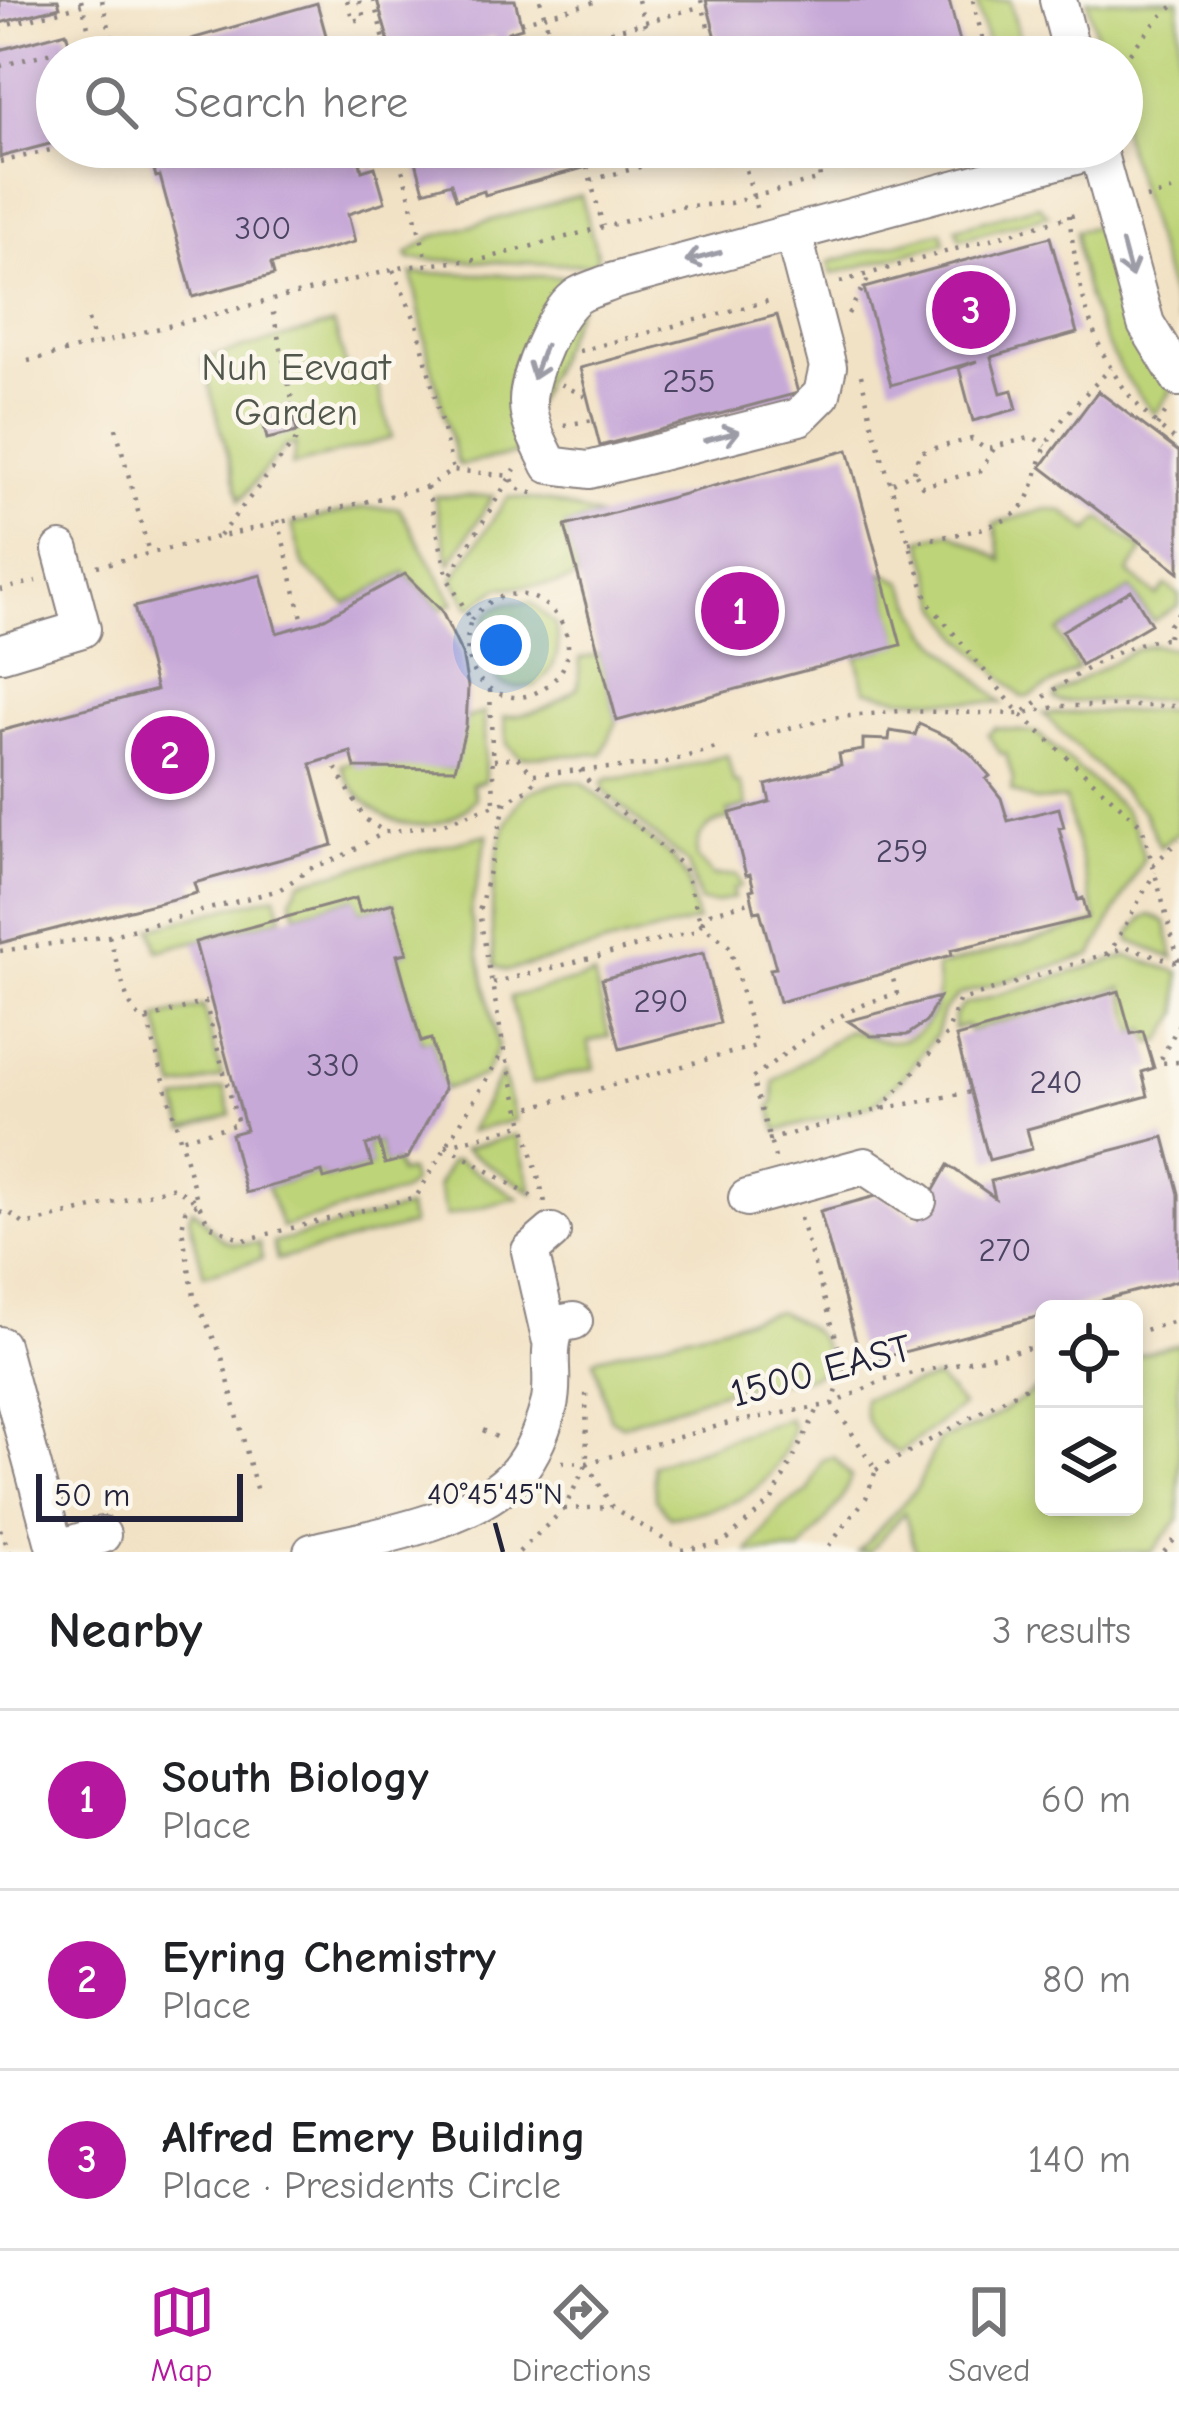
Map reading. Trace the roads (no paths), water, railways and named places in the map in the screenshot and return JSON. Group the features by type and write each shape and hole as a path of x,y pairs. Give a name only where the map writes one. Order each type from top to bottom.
{"street":[{"path":"1058,0 1067,36"},
{"path":"793,233 824,290 828,367 822,394 799,416 589,470 550,465 536,438 527,403 553,326 575,296 614,281 1029,168"},
{"path":"1103,168 1138,302 1177,388"},
{"path":"2,653 82,629 67,566"},
{"path":"747,1198 865,1166 918,1201"},
{"path":"312,1552 472,1507 510,1480 530,1455 550,1401 562,1330 530,1251 549,1219"},
{"path":"0,1345 56,1551 102,1535"}],"place":[{"name":"Alfred Emery Building","path":"971,310"},
{"name":"South Biology","path":"740,611"},
{"name":"Eyring Chemistry","path":"170,755"}],"park label":[{"name":"Nuh Eevaat Garden","path":"296,390"}]}
